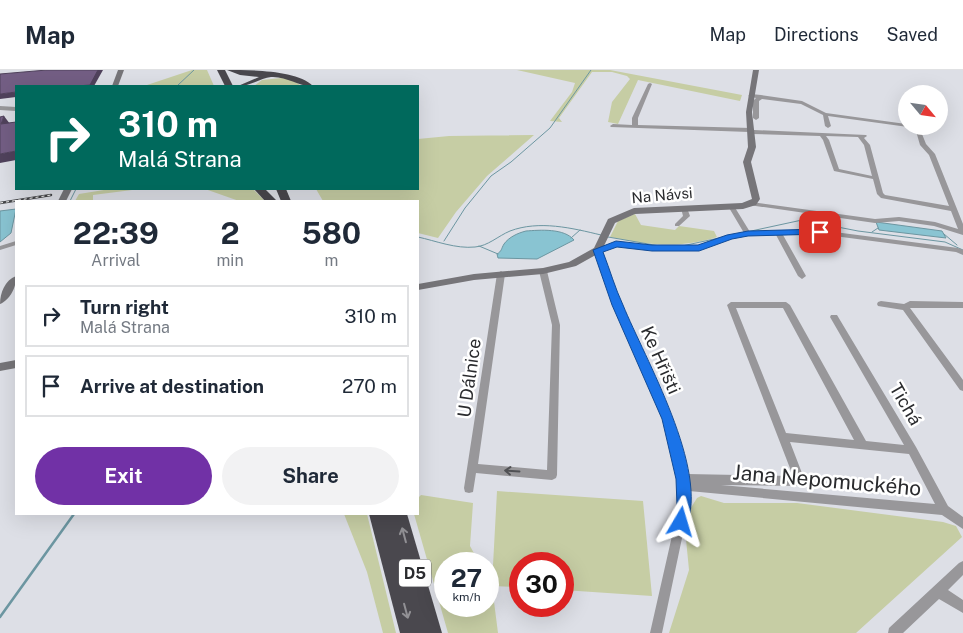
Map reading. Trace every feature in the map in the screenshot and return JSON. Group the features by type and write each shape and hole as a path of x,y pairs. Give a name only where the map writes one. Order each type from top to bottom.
{"highway":[{"path":"213,70 220,85"},
{"path":"221,70 228,85"},
{"path":"231,70 251,74 294,76 308,85"},
{"path":"245,85 265,77 294,76"},
{"path":"261,190 270,200"},
{"name":"D5","path":"379,515 412,633"},
{"name":"D5","path":"398,515 431,633"}],"main road":[{"path":"114,85 121,70"},
{"path":"751,204 756,199 747,162 752,147 750,112 756,70"},
{"name":"Na Návsi","path":"598,250 611,220 623,214 642,210 751,204"},
{"path":"419,287 480,276 543,271 570,263 598,250"},
{"path":"2,293 15,280"},
{"path":"0,367 15,364"}],"street":[{"path":"635,126 635,118 650,84"},
{"path":"762,98 764,89"},
{"path":"751,96 802,103 825,114 898,125"},
{"path":"756,118 756,101 762,98"},
{"path":"0,108 15,109"},
{"path":"825,114 828,126"},
{"path":"613,126 868,136"},
{"path":"822,135 826,140 836,170 875,178"},
{"path":"916,135 932,154 963,233"},
{"path":"860,136 867,145 882,197 953,208"},
{"path":"751,204 875,221 899,219 935,224 963,233"},
{"path":"731,206 747,232"},
{"path":"677,225 687,216 684,208"},
{"path":"598,250 616,244 652,248 699,248 730,236 747,232 778,232 833,233 958,250 963,253"},
{"path":"778,232 802,276"},
{"path":"0,248 15,243"},
{"name":"Ke Hřišti","path":"598,250 617,305 668,419 683,482 684,505 656,633"},
{"path":"472,468 552,474 556,325 543,271"},
{"name":"U Dálnice","path":"469,488 501,274"},
{"path":"881,304 906,307 910,304 963,305"},
{"path":"862,444 786,306 731,305 784,437 912,450"},
{"path":"906,307 963,387"},
{"name":"Tichá","path":"834,317 912,450 944,510"},
{"name":"Jana Nepomuckého","path":"683,482 800,481 784,437"},
{"name":"Jana Nepomuckého","path":"683,482 944,510 963,524"},
{"path":"894,633 963,567"},
{"path":"938,591 963,606"}],"green space":[{"path":"192,70 207,70 214,85 147,85"},
{"path":"517,70 610,70 742,95 740,101 638,80 618,124 608,122 612,102 630,79 627,76 612,72 592,72 559,118 562,122 550,121 572,92 575,83"},
{"path":"290,79 300,85 255,85 262,80"},
{"path":"534,135 487,176 456,212 438,238 419,233 419,200 322,200 317,190 419,190 419,139 449,136"},
{"path":"104,190 132,190 93,195 93,200 76,200 79,194"},
{"path":"208,190 254,190 264,200 236,200"},
{"path":"635,214 641,225 675,230 679,226 714,231 717,237 689,243 651,244 610,237 618,221"},
{"path":"497,491 643,501 652,596 574,591 574,552 509,552 509,587 499,586 499,552 494,552"},
{"path":"421,495 473,503 470,546 473,552 434,552 434,584 414,515 419,515 419,497"},
{"path":"701,496 724,503 797,503 943,522 956,526 962,537 856,633 669,633 689,570 684,519 697,498"},
{"path":"344,515 367,515 396,633 383,633 367,572"},
{"path":"443,617 496,617 498,633 448,633"}],"water":[{"path":"15,209 11,233 0,242 0,211"},
{"path":"876,222 942,231 946,238 879,230"},
{"path":"545,230 564,233 574,240 537,259 498,258 497,254 506,242 526,231"}],"building":[{"path":"47,70 98,70 90,85 15,85 15,92 0,94 0,74"},
{"path":"4,116 1,124 15,122 15,151 0,154 0,117"}],"waterway":[{"path":"178,85 194,70"},
{"path":"444,241 465,208 491,176 511,162 550,128 591,70"},
{"path":"70,200 76,190"},
{"path":"682,246 802,220 858,231 945,242 963,250"},
{"path":"479,246 510,231 532,226 556,226 579,231"},
{"path":"872,232 878,228"},
{"path":"571,238 579,231"},
{"path":"579,231 601,235"},
{"path":"944,234 957,245"},
{"path":"419,237 453,246 479,246"},
{"path":"608,237 660,246"},
{"path":"479,246 498,254"},
{"path":"0,617 73,515"}],"railway":[{"path":"19,200 51,195"},
{"path":"0,203 15,201"}],"route":[{"path":"681,522 684,505 683,479 668,419 617,305 598,250 616,244 652,248 699,248 730,236 820,232"}]}
